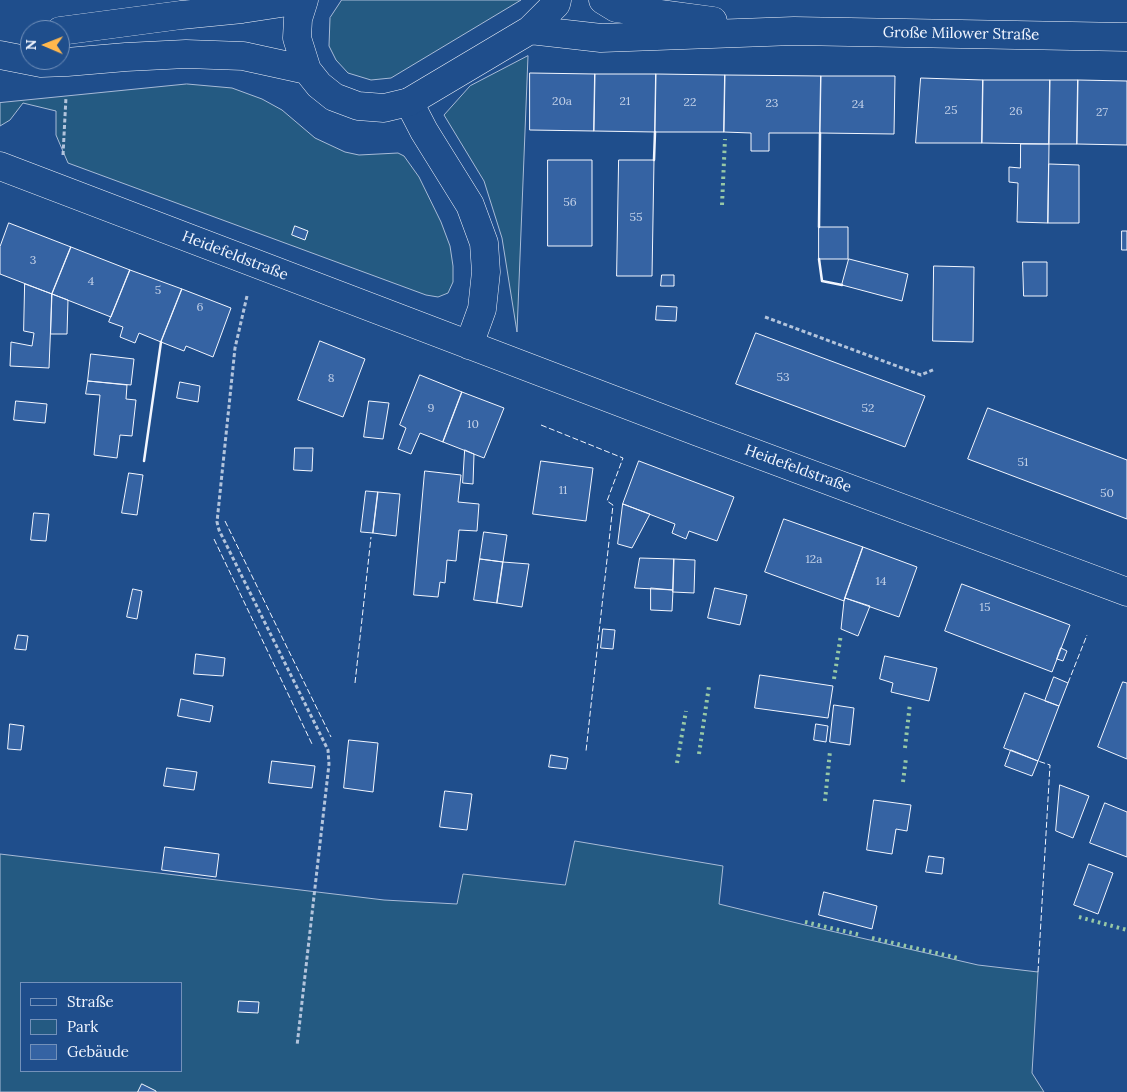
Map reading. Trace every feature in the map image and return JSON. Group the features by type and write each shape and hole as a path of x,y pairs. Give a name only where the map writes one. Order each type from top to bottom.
{"main road":[{"path":"70,29 303,0 298,19 297,38 307,70 319,85 334,98 358,106 384,108 409,102 530,30 556,4 557,0"},
{"name":"Große Milower Straße","path":"603,0 616,8 794,31"},
{"name":"Große Milower Straße","path":"530,30 601,38 794,31 1127,36"},
{"path":"0,55 20,45"},
{"path":"70,62 195,54 243,56 307,70"},
{"path":"0,55 20,59"},
{"path":"409,102 424,131 470,205 484,243 486,272 482,309 469,345"},
{"name":"Heidefeldstraße","path":"0,166 469,345 1127,592"}],"path":[{"path":"63,157 67,70"},
{"path":"254,263 235,348 217,522 219,530 328,750 328,774 297,1046"},
{"path":"765,317 920,375 935,369"}],"green space":[{"path":"342,0 521,0 391,78 371,80 348,73 336,60 329,46 330,18"},
{"path":"528,56 517,332 502,238 484,181 444,115 470,86"},
{"path":"187,84 232,88 262,99 282,110 315,138 345,152 359,155 398,153 404,156 419,177 441,222 450,246 453,282 448,293 438,297 426,295 68,163 56,135 56,111 23,103 10,120 0,126 0,103"},
{"path":"575,841 723,866 719,904 978,965 1038,972 1032,1073 1044,1092 0,1092 0,854 384,900 457,904 463,874 565,885"}],"building":[{"path":"530,73 595,74 594,131 530,130"},
{"path":"595,74 656,74 655,132 594,131"},
{"path":"656,74 725,75 724,132 655,132"},
{"path":"725,75 821,76 820,133 769,133 769,151 751,151 751,133 724,132"},
{"path":"821,76 895,76 894,134 820,133"},
{"path":"921,78 983,80 982,143 916,143"},
{"path":"983,80 1050,80 1049,144 982,143"},
{"path":"1050,80 1078,80 1077,144 1049,144"},
{"path":"1078,80 1127,81 1127,145 1077,144"},
{"path":"1021,144 1049,144 1048,223 1017,222 1018,183 1009,182 1009,167 1020,168"},
{"path":"548,160 592,160 592,246 548,246"},
{"path":"619,160 654,160 652,276 617,276"},
{"path":"1049,164 1079,165 1079,223 1048,223"},
{"path":"9,223 71,247 52,294 0,274 0,247"},
{"path":"295,226 308,231 305,240 292,235"},
{"path":"819,227 848,227 848,259 819,259"},
{"path":"1122,231 1127,231 1127,250 1122,250"},
{"path":"71,247 130,270 111,317 52,294"},
{"path":"849,259 908,274 902,301 842,285"},
{"path":"1023,262 1047,262 1047,296 1024,296"},
{"path":"934,266 974,267 973,342 933,341"},
{"path":"130,270 182,289 161,342 139,333 135,343 120,337 123,327 109,322"},
{"path":"662,275 674,275 674,286 661,286"},
{"path":"25,284 52,294 49,368 10,366 11,342 32,346 34,333 24,331"},
{"path":"182,289 231,308 213,357 186,346 184,351 161,342"},
{"path":"52,294 68,300 67,334 51,334"},
{"path":"657,306 677,307 676,321 656,320"},
{"path":"756,333 925,396 905,447 736,384"},
{"path":"320,341 365,359 343,417 298,400"},
{"path":"91,354 134,359 131,385 88,381"},
{"path":"420,375 462,392 443,442 420,433 411,454 398,449 406,428 400,425"},
{"path":"88,381 127,385 126,399 136,400 132,436 120,435 117,458 94,455 100,395 86,394"},
{"path":"180,382 200,386 198,402 177,398"},
{"path":"462,392 504,408 484,458 443,442"},
{"path":"16,401 47,404 45,423 14,420"},
{"path":"369,401 389,403 383,439 364,437"},
{"path":"988,408 1127,460 1127,519 968,459"},
{"path":"295,448 313,448 312,471 294,470"},
{"path":"465,450 474,454 473,484 463,483"},
{"path":"541,461 593,468 586,521 533,514"},
{"path":"639,461 734,497 717,541 689,531 686,539 672,533 675,524 623,504"},
{"path":"425,471 461,475 458,502 479,504 477,531 459,530 456,561 447,560 445,583 440,582 438,597 414,595"},
{"path":"129,473 143,475 137,515 122,513"},
{"path":"366,491 378,492 373,533 361,532"},
{"path":"378,492 400,494 396,536 373,533"},
{"path":"623,504 650,514 632,548 618,544"},
{"path":"34,513 49,514 46,541 31,540"},
{"path":"784,519 863,547 844,601 765,572"},
{"path":"484,532 507,535 503,562 480,559"},
{"path":"863,547 917,567 899,617 845,598"},
{"path":"640,558 674,559 673,590 635,588"},
{"path":"480,559 503,562 497,603 474,600"},
{"path":"674,559 695,560 694,593 673,592"},
{"path":"503,562 529,564 522,607 497,603"},
{"path":"962,584 1070,625 1052,672 945,631"},
{"path":"651,588 673,590 672,611 651,610"},
{"path":"715,588 747,595 740,625 708,618"},
{"path":"133,589 142,591 137,619 127,617"},
{"path":"845,598 870,606 858,636 841,629"},
{"path":"603,629 615,630 613,649 601,648"},
{"path":"18,635 28,636 26,650 15,649"},
{"path":"1061,648 1067,651 1063,661 1057,659"},
{"path":"196,654 225,658 223,676 194,674"},
{"path":"885,656 937,668 929,701 891,692 893,683 880,679"},
{"path":"760,675 833,686 828,718 755,708"},
{"path":"1054,677 1068,683 1059,706 1045,701"},
{"path":"1123,682 1127,683 1127,759 1098,747"},
{"path":"1025,693 1059,706 1038,761 1004,748"},
{"path":"181,699 213,706 210,722 178,716"},
{"path":"834,705 854,708 850,745 830,742"},
{"path":"10,724 24,726 21,750 8,749"},
{"path":"816,724 828,726 826,742 814,740"},
{"path":"349,740 378,743 373,792 344,788"},
{"path":"1011,750 1038,761 1032,776 1005,766"},
{"path":"551,755 568,758 566,769 549,767"},
{"path":"272,761 315,766 312,788 269,783"},
{"path":"167,768 197,772 194,790 164,786"},
{"path":"1060,785 1089,796 1073,838 1056,831"},
{"path":"445,791 472,794 467,830 440,827"},
{"path":"874,800 911,805 907,831 896,829 892,854 867,850"},
{"path":"1105,803 1127,812 1127,857 1090,843"},
{"path":"165,847 219,854 216,877 162,870"},
{"path":"929,856 944,858 942,874 926,872"},
{"path":"1089,864 1113,873 1098,914 1074,905"},
{"path":"824,892 877,906 872,929 819,915"},
{"path":"239,1001 259,1002 258,1013 238,1012"},
{"path":"142,1084 156,1091 156,1092 138,1092"}],"hedge":[{"path":"722,205 725,139"},
{"path":"834,679 841,634"},
{"path":"699,754 709,686"},
{"path":"905,748 910,703"},
{"path":"677,763 686,711"},
{"path":"825,801 830,751"},
{"path":"903,782 906,758"},
{"path":"1079,917 1127,930"},
{"path":"805,922 861,935"},
{"path":"872,938 958,958"}],"fence":[{"path":"541,425 623,458 607,501 613,505 586,751"},
{"path":"225,521 331,737"},
{"path":"355,683 371,537"},
{"path":"214,539 312,744"},
{"path":"1068,683 1087,635"},
{"path":"1038,761 1050,765 1038,972"}],"wall":[{"path":"654,160 655,132"},
{"path":"819,227 820,133"},
{"path":"819,259 822,281 842,285"},
{"path":"144,461 161,342"}]}
